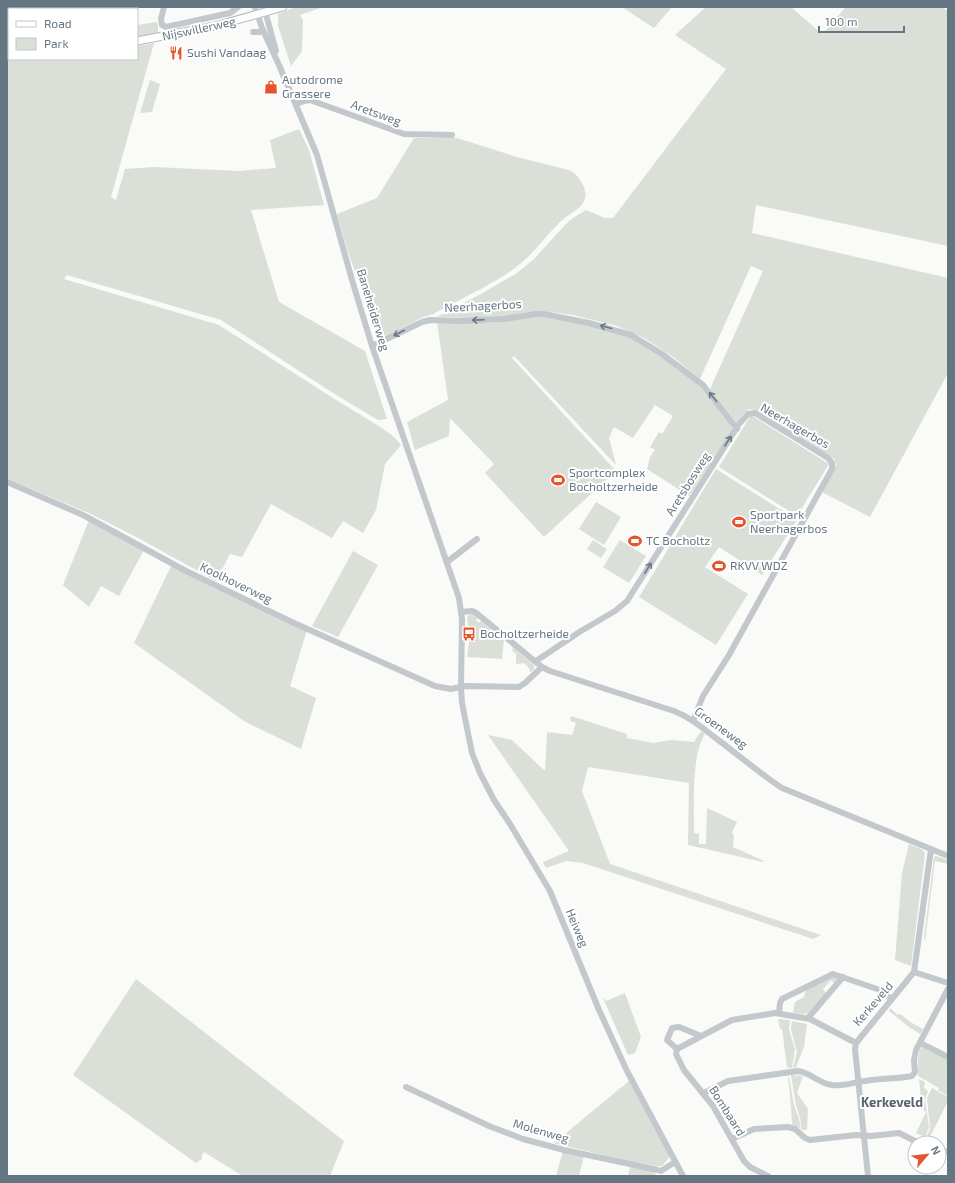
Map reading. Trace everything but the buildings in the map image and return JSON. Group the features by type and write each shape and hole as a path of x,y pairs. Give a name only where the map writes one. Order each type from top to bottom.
{"main road":[{"name":"Nijswillerweg","path":"138,41 190,32 257,15 265,10 283,7"}],"street":[{"name":"Nijswillerweg","path":"164,7 161,22 164,27 230,13 238,7"},
{"name":"Baneheiderweg","path":"255,7 264,32 317,156 372,346 459,598 461,612 461,687"},
{"name":"Baneheiderweg","path":"265,10 279,65"},
{"path":"253,32 264,32"},
{"name":"Aretsweg","path":"296,104 310,100 404,134 452,135"},
{"name":"Neerhagerbos","path":"372,346 426,320 460,321 504,319 544,314 589,323 631,335 662,354 703,385 737,429 747,415 750,413 755,413 830,460 832,466 831,471 729,655 703,696 693,721"},
{"name":"Aretsbosweg","path":"536,661 581,631 615,611 627,601 737,429"},
{"name":"Koolhoverweg","path":"7,482 83,515 212,584 294,624 435,686 452,689 465,686 518,687 525,683 542,666"},
{"path":"447,562 477,540"},
{"name":"Groeneweg","path":"461,612 475,612 550,671 674,711 693,721 782,788 948,856"},
{"name":"Heiweg","path":"461,687 467,732 472,753 480,773 494,800 550,891 599,1010 624,1064 683,1176"},
{"path":"931,849 914,972 948,983"},
{"name":"Kerkeveld","path":"868,1176 858,1082 856,1043 914,972"},
{"path":"779,1013 782,999 830,975 836,974 880,990 892,999"},
{"path":"808,1018 843,977"},
{"path":"704,1093 728,1081 798,1071 805,1072 831,1085 912,1076 915,1072 914,1057 948,989"},
{"path":"677,1049 737,1018 772,1013 808,1018 856,1043"},
{"name":"Bombaard","path":"701,1036 679,1027 672,1028 666,1040 677,1049 676,1054 684,1070 713,1106 747,1165 768,1176"},
{"path":"920,1043 948,1057"},
{"name":"Molenweg","path":"406,1087 489,1126 523,1139 661,1173 675,1162"},
{"path":"732,1139 750,1130 770,1127 791,1128 810,1140 899,1133 907,1137"}],"green space":[{"path":"296,7 323,7 300,15 303,20 302,51 291,66 278,26 278,14"},
{"path":"622,7 672,7 654,28"},
{"path":"706,7 791,7 822,34 846,7 942,7 948,11 948,246 756,205 752,233 948,278 948,373 870,517 822,492 836,465 834,459 755,410 749,409 736,423 710,389 763,271 751,266 700,379 673,357 644,338 617,326 573,315 543,311 527,312 492,319 437,317 517,273 534,259 565,225 586,210 605,218 613,218 726,69 675,35"},
{"path":"157,22 158,33 138,37 138,25"},
{"path":"154,43 111,197 116,200 125,169 154,167 239,171 276,168 270,140 299,129 309,150 324,205 251,210 279,302 365,351 387,419 378,420 333,393 221,320 67,275 64,279 219,325 382,428 394,437 401,445 385,464 376,510 363,533 343,521 332,538 271,504 242,557 230,554 216,581 91,514 7,479 7,56 8,60 138,60 138,46"},
{"path":"150,80 160,84 152,112 140,113"},
{"path":"414,138 457,138 517,157 569,170 577,176 583,185 585,199 579,208 563,219 515,268 475,292 379,340 346,246 337,214 377,198"},
{"path":"544,315 628,335 670,360 706,391 732,427 732,432 689,496 647,469 650,457 655,450 650,447 659,432 662,434 673,416 655,405 633,438 614,427 609,438 616,465 514,356 512,358 616,471 544,537 485,473 494,464 450,418 449,436 415,450 407,422 448,400 437,322 490,323"},
{"path":"751,415 829,464 797,516 719,467"},
{"path":"716,469 797,520 762,575 719,547 705,567 748,594 716,645 639,597"},
{"path":"596,502 621,517 604,545 579,529"},
{"path":"89,520 145,548 119,596 101,586 89,607 63,585"},
{"path":"593,540 607,549 601,558 587,549"},
{"path":"620,540 646,556 629,583 603,567"},
{"path":"353,551 378,565 338,637 312,626"},
{"path":"172,564 307,630 290,686 316,698 301,749 244,721 134,643"},
{"path":"473,614 478,618 476,620 479,623 481,621 504,640 502,659 467,657 470,636 467,618 469,615"},
{"path":"512,646 534,665 534,669 531,672 524,663 516,664 516,653 513,652"},
{"path":"571,716 627,734 627,738 653,743 671,740 694,742 701,731 705,734 697,755 694,782 694,833 699,834 699,844 706,844 707,808 737,822 732,832 734,836 733,847 764,861 688,845 689,783 588,767 582,791 610,864 821,935 813,939 583,863 566,861 546,868 543,862 569,851 488,735 512,740 545,771 547,732 572,735 576,723 570,721"},
{"path":"909,844 923,850 925,854 911,966 895,960 902,873"},
{"path":"936,856 948,860 948,864 935,861 925,941 924,938 934,857"},
{"path":"837,977 837,979 834,983 831,980 823,989 826,993 808,1013 793,1013 795,1002 804,997 806,990"},
{"path":"136,979 344,1141 330,1176 243,1176 204,1152 202,1159 196,1163 73,1075"},
{"path":"625,993 641,1037 635,1053 628,1055 603,998 606,1001"},
{"path":"890,1008 898,1015 900,1014 923,1029 920,1034 889,1011"},
{"path":"778,1019 790,1020 789,1030 795,1049 792,1068 787,1067 782,1029 780,1029"},
{"path":"792,1021 807,1024 804,1047 796,1067 793,1068 797,1052 791,1029"},
{"path":"923,1048 948,1060 948,1096 938,1090 939,1088 918,1076 918,1059 920,1049"},
{"path":"791,1075 795,1075 803,1076 797,1093 808,1109 807,1130 802,1130"},
{"path":"789,1077 794,1105 801,1129 792,1124"},
{"path":"919,1079 925,1082 924,1088 928,1091 925,1099 929,1128 926,1135 916,1133 926,1112 922,1109"},
{"path":"629,1081 669,1155 669,1158 662,1166 623,1160 554,1143"},
{"path":"932,1088 948,1097 948,1101 931,1135 927,1135 930,1129 927,1098"},
{"path":"563,1151 584,1156 579,1176 556,1176"},
{"path":"630,1167 653,1171 657,1176 628,1176"}],"place":[{"name":"Sushi Vandaag","path":"176,53"},
{"name":"Autodrome Grassere","path":"271,87"},
{"name":"Sportcomplex Bocholtzerheide","path":"558,480"},
{"name":"Sportpark Neerhagerbos","path":"739,522"},
{"name":"TC Bocholtz","path":"635,541"},
{"name":"RKVV WDZ","path":"719,566"},
{"name":"Bocholtzerheide","path":"469,634"}],"district":[{"name":"Kerkeveld","path":"892,1102"}]}
